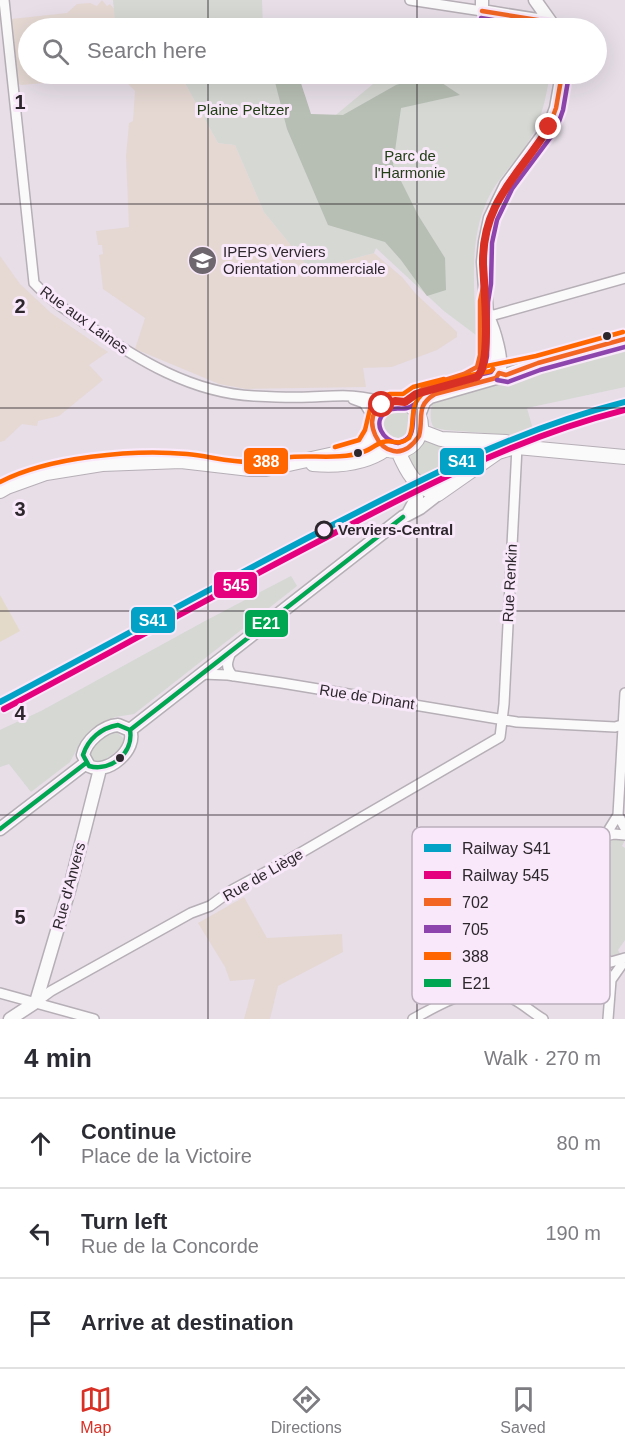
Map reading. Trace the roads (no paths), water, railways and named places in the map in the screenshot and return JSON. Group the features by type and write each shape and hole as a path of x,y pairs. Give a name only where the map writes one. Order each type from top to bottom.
{"main road":[{"path":"296,464 345,464 371,457 392,450 414,444 420,431 419,415 405,402 395,401 379,408 373,417 373,433 376,441 392,450 413,481 426,490 438,494 498,452 517,447"},
{"path":"420,431 441,439 506,442 517,447 625,457"},
{"path":"0,491 46,473 102,464 181,461 256,470 296,464 357,449 364,446 373,433"},
{"path":"464,475 481,455 479,448 470,440"}],"street":[{"name":"Rue aux Laines","path":"4,0 34,283 47,296 111,342 169,374 212,389 240,395 298,397 360,395 386,403"},
{"path":"410,0 482,6 499,14 519,18"},
{"path":"535,0 548,18"},
{"path":"560,84 556,108 549,127 506,185 490,218 483,262 491,364 506,375 538,363 625,339"},
{"path":"486,319 625,278"},
{"path":"481,374 484,363 486,319"},
{"path":"405,402 416,394 481,374 486,375 499,369 538,363"},
{"path":"419,415 424,402 430,397 496,378 499,369"},
{"name":"Rue aux Laines","path":"338,396 361,401 373,417"},
{"name":"Rue Renkin","path":"501,719 517,447"},
{"path":"410,512 417,497 413,481"},
{"path":"130,730 410,512 420,508 438,494"},
{"path":"231,652 227,668 233,675"},
{"name":"Rue de Dinant","path":"202,674 233,675 517,722 624,725"},
{"path":"610,827 618,815 625,693"},
{"name":"Rue de Liège","path":"10,1019 51,991 191,913 210,906 232,890 492,742 500,737 501,719"},
{"path":"118,725 130,730 132,740 126,751 111,764 94,769 86,763 83,755 87,744 104,730 118,725"},
{"path":"0,829 86,763"},
{"name":"Rue d'Anvers","path":"36,1002 70,887 100,769"},
{"path":"618,815 625,828"},
{"path":"610,835 625,835"},
{"path":"610,962 625,959"},
{"path":"610,993 611,980 625,959"},
{"path":"0,993 94,1019"},
{"path":"413,1019 442,1004"},
{"path":"519,1004 543,1019"},
{"path":"608,1019 609,1004"}],"rail line":[{"name":"S41","path":"0,702 281,552 432,475 545,427 625,402"},
{"name":"545","path":"4,709 434,482 547,434 625,410"}],"place":[{"name":"IPEPS Verviers Orientation commerciale","path":"202,261"},
{"name":"Verviers-Central","path":"324,530"}],"park label":[{"name":"Plaine Peltzer","path":"243,110"},
{"name":"Parc de l'Harmonie","path":"410,164"}]}
